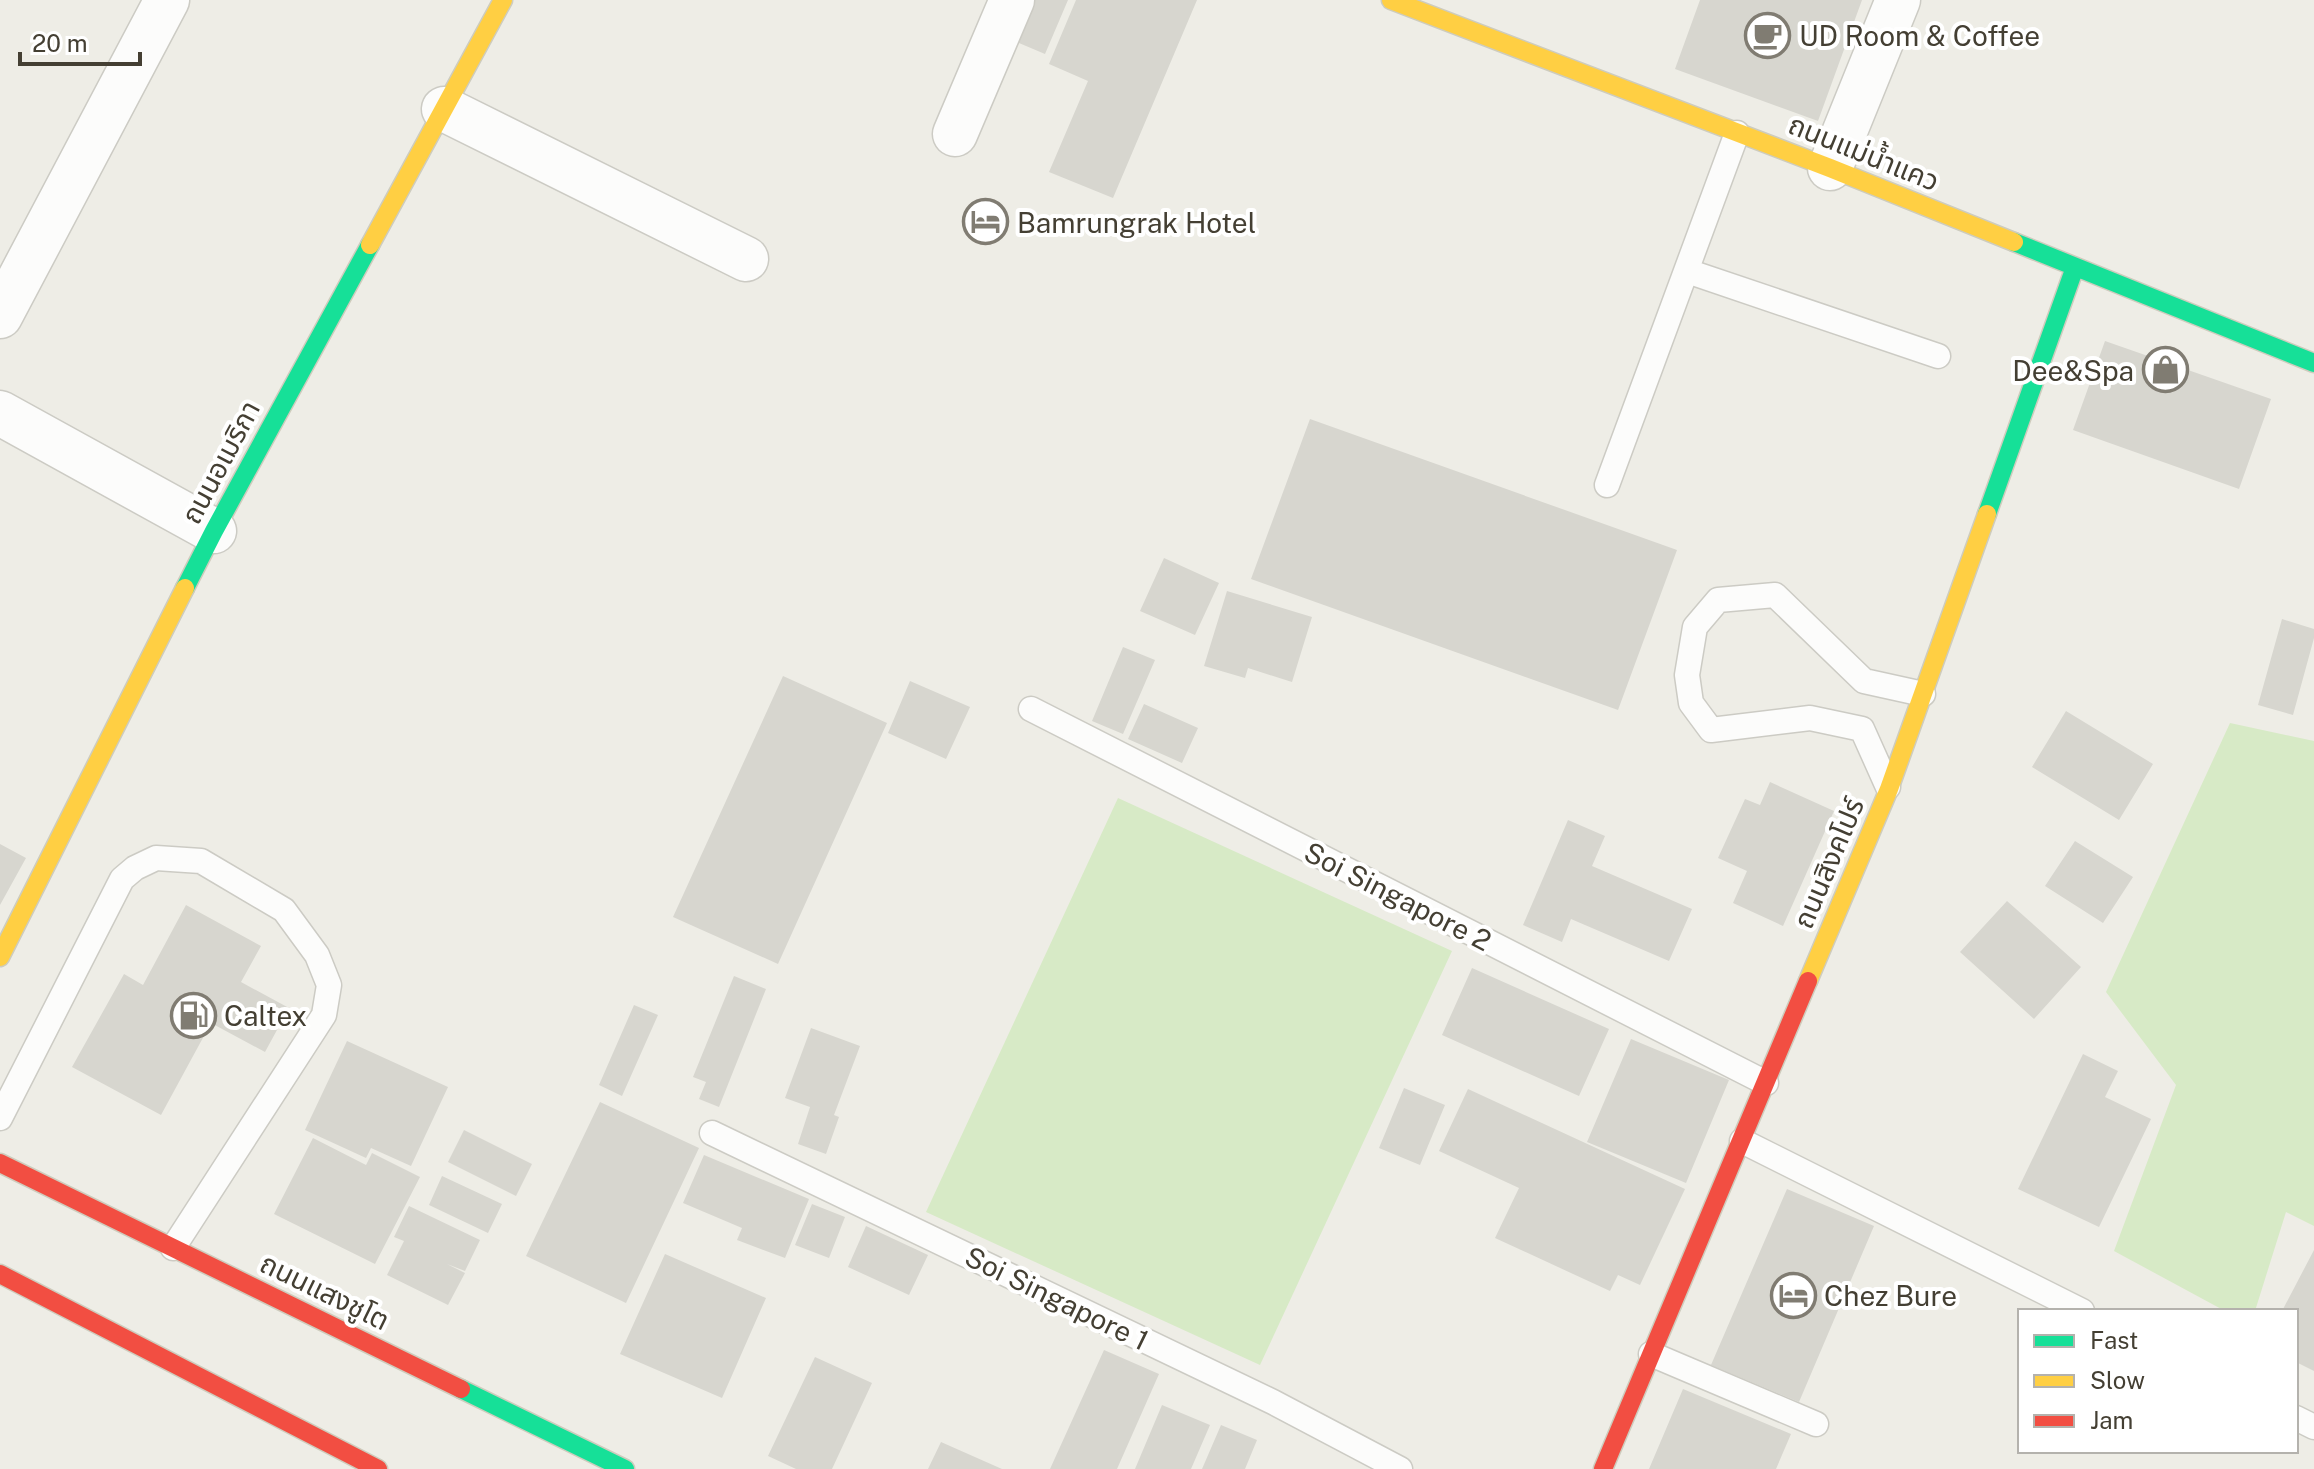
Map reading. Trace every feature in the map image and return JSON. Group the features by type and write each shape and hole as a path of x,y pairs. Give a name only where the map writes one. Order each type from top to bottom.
{"street":[{"path":"0,316 167,0"},
{"name":"ถนนอเมริกา","path":"0,957 214,531 503,0"},
{"path":"955,134 1012,0"},
{"name":"ถนนแม่น้ำแคว","path":"1391,0 1830,168 2314,363"},
{"path":"1830,168 1898,0"},
{"path":"444,109 746,259"},
{"name":"ถนนสิงคโปร์","path":"1603,1469 1889,789 2075,267"},
{"path":"0,413 214,531"},
{"name":"ถนนแสงชูโต","path":"0,1163 625,1469"},
{"path":"0,1274 378,1469"}],"lane":[{"path":"1607,485 1737,133"},
{"path":"1687,271 1938,356"},
{"path":"1889,789 1862,729 1810,718 1711,730 1691,703 1687,675 1695,627 1718,600 1775,595 1864,681 1923,694"},
{"name":"Soi Singapore 2","path":"1031,709 1766,1083"},
{"path":"0,1118 122,879 135,868 156,858 201,861 284,910 317,955 329,985 324,1015 173,1248"},
{"name":"Soi Singapore 1","path":"712,1133 1273,1402 1400,1469"},
{"path":"1742,1141 2078,1309"},
{"path":"1651,1354 1816,1424"}],"green space":[{"path":"2230,723 2314,741 2314,1226 2286,1212 2256,1309 2221,1309 2114,1251 2176,1085 2106,992"},
{"path":"1118,798 1452,951 1260,1365 926,1212"}],"building":[{"path":"1022,0 1068,0 1045,54 1007,38"},
{"path":"1076,0 1197,0 1113,198 1049,172 1088,81 1049,64"},
{"name":"UD Room & Coffee","path":"1700,0 1862,0 1818,121 1675,69"},
{"path":"2105,341 2271,399 2239,489 2073,430"},
{"path":"1310,419 1677,550 1618,710 1251,579"},
{"path":"1164,558 1219,583 1195,635 1140,611"},
{"path":"1227,591 1312,617 1292,682 1248,668 1245,678 1204,666"},
{"path":"2282,619 2314,629 2293,715 2258,705"},
{"path":"1123,647 1155,660 1123,734 1092,721"},
{"path":"783,676 887,723 778,964 673,917"},
{"path":"910,681 970,707 946,759 888,733"},
{"path":"1144,704 1198,728 1182,763 1128,739"},
{"path":"2066,711 2153,764 2119,820 2032,767"},
{"path":"1770,782 1834,811 1783,926 1733,903 1747,871 1718,858 1745,799 1760,805"},
{"path":"1568,820 1605,836 1592,866 1692,909 1669,961 1571,919 1562,942 1523,925"},
{"path":"2075,841 2133,877 2103,923 2045,886"},
{"path":"0,844 26,858 0,905"},
{"path":"2007,901 2081,967 2034,1019 1960,952"},
{"name":"Caltex","path":"186,905 261,946 241,982 289,1008 265,1052 211,1023 161,1115 72,1067 124,974 143,985"},
{"path":"1472,968 1609,1029 1579,1096 1442,1035"},
{"path":"734,976 766,989 719,1107 699,1099 706,1082 693,1077"},
{"path":"634,1005 658,1015 622,1096 599,1085"},
{"path":"811,1028 860,1046 834,1115 839,1117 826,1154 798,1144 810,1107 785,1098"},
{"path":"1631,1039 1729,1080 1686,1183 1587,1142"},
{"path":"347,1041 448,1087 411,1166 371,1148 366,1158 305,1130"},
{"path":"2083,1054 2118,1071 2105,1097 2151,1119 2099,1227 2018,1189"},
{"path":"1404,1088 1445,1105 1420,1165 1379,1148"},
{"path":"1468,1089 1685,1189 1640,1285 1618,1275 1610,1291 1495,1238 1519,1188 1439,1151"},
{"path":"600,1102 699,1148 626,1303 526,1256"},
{"path":"464,1130 532,1164 516,1196 448,1162"},
{"path":"313,1138 366,1165 372,1153 420,1177 375,1264 274,1214"},
{"path":"704,1155 809,1199 785,1258 737,1240 742,1228 683,1203"},
{"path":"442,1176 502,1204 488,1233 429,1205"},
{"name":"Chez Bure","path":"1787,1189 1874,1226 1799,1402 1711,1365"},
{"path":"812,1204 845,1217 829,1258 795,1245"},
{"path":"409,1206 480,1240 465,1271 447,1264 465,1273 448,1305 387,1275 404,1241 394,1237"},
{"path":"866,1226 928,1255 909,1295 848,1267"},
{"path":"2314,1250 2314,1371 2298,1363 2298,1309 2283,1309"},
{"path":"665,1254 766,1298 722,1398 620,1354"},
{"path":"1104,1350 1159,1374 1117,1469 1050,1469"},
{"path":"815,1357 872,1383 832,1469 796,1469 768,1456"},
{"path":"1683,1389 1791,1434 1776,1469 1649,1469"},
{"path":"1162,1405 1210,1425 1191,1469 1135,1469"},
{"path":"1221,1425 1257,1440 1245,1469 1202,1469"},
{"path":"941,1442 1002,1469 928,1469"}],"traffic: fast":[{"path":"2014,242 2314,363"},
{"path":"185,588 370,245"},
{"path":"1987,514 2075,267"},
{"path":"461,1389 625,1469"}],"traffic: slow":[{"path":"370,245 503,0"},
{"path":"1391,0 2014,242"},
{"path":"1808,981 1889,789 1987,514"},
{"path":"0,957 185,588"}],"traffic: jam":[{"path":"1603,1469 1808,981"},
{"path":"0,1163 461,1389"},
{"path":"0,1274 378,1469"}],"place":[{"name":"UD Room & Coffee","path":"1768,35"},
{"name":"Bamrungrak Hotel","path":"986,222"},
{"name":"Dee&Spa","path":"2165,370"},
{"name":"Caltex","path":"193,1015"},
{"name":"Chez Bure","path":"1793,1295"}]}
